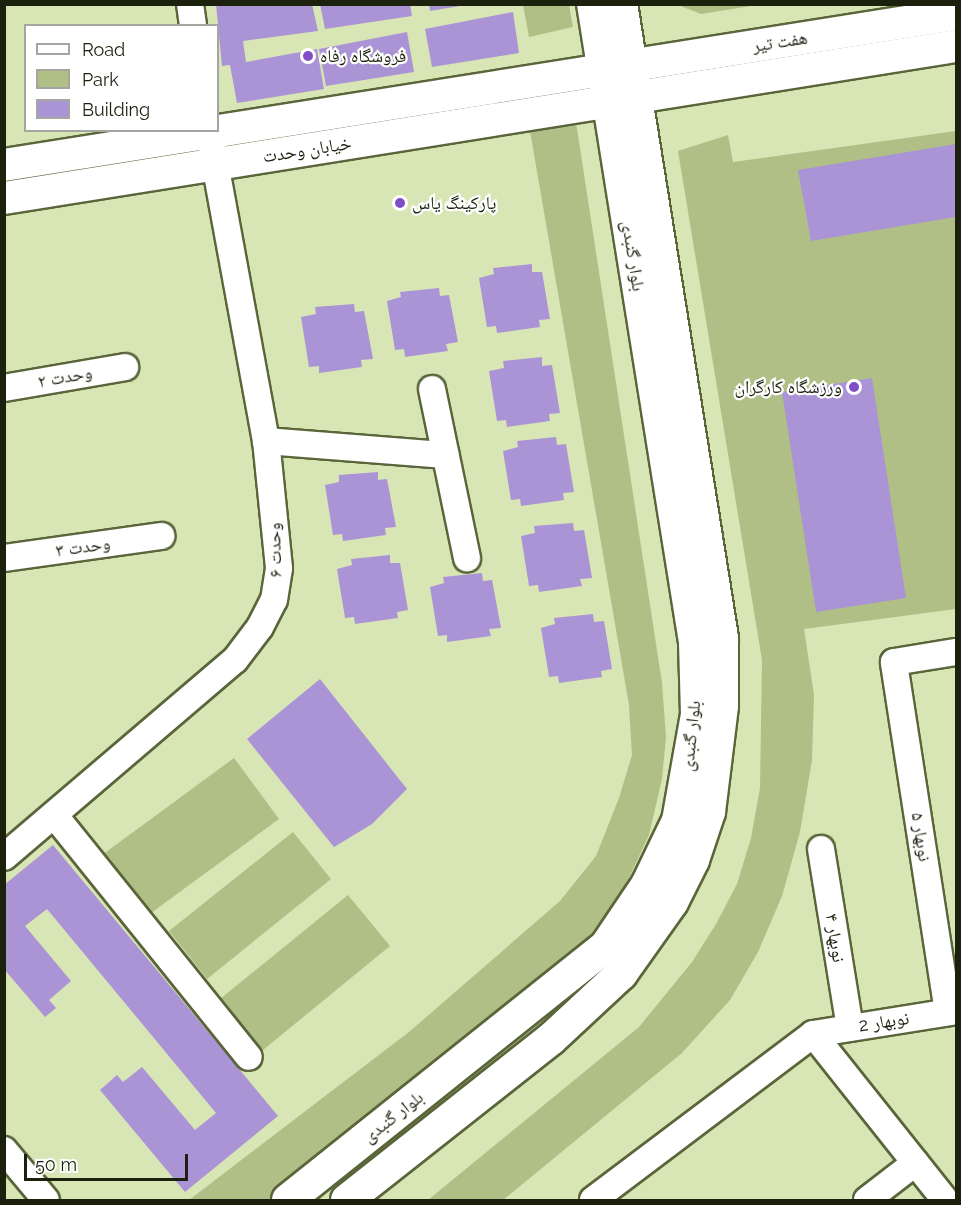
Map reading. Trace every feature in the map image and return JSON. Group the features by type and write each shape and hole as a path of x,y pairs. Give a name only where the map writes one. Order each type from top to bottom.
{"main road":[{"path":"593,4 617,68"},
{"path":"617,68 621,4"},
{"name":"هفت تیر","path":"617,68 957,14"},
{"name":"هفت تیر","path":"622,99 957,46"},
{"name":"بلوار گنبدی","path":"347,1200 551,1039 621,974 672,902 693,860 709,812 722,706 722,638 617,68"},
{"name":"خیابان وحدت","path":"219,130 617,68"},
{"name":"بلوار گنبدی","path":"288,1200 606,946 647,885 678,821 697,714 695,642 622,99"},
{"name":"خیابان وحدت","path":"4,198 622,99"},
{"name":"خیابان وحدت","path":"4,165 209,132"}],"street":[{"path":"190,4 193,24"},
{"name":"وحدت ۶","path":"4,857 55,816 235,660 260,627 274,600 279,568 266,441 209,132"},
{"name":"وحدت ۲","path":"4,388 125,367"},
{"path":"432,389 467,558"},
{"path":"266,441 446,455"},
{"name":"وحدت ۳","path":"4,558 161,536"},
{"name":"نوبهار ۵","path":"952,1011 894,662 957,652"},
{"path":"55,816 249,1057"},
{"name":"نوبهار ۴","path":"821,849 850,1028"},
{"name":"نوبهار 2","path":"813,1034 952,1011"},
{"path":"593,1200 813,1034 945,1200"},
{"path":"4,1150 46,1200"},
{"path":"867,1200 915,1164"}],"green space":[{"path":"523,5 569,5 573,27 529,37"},
{"path":"678,5 757,5 701,14"},
{"path":"576,122 662,683 666,737 662,779 649,835 627,882 599,926 556,970 273,1200 189,1200 409,1032 560,901 596,856 619,798 632,755 629,705 530,131"},
{"name":"ورزشگاه کارگران","path":"956,131 956,609 804,629 814,695 812,760 800,832 782,896 758,952 730,1000 682,1053 503,1200 428,1200 639,1027 692,962 716,924 737,884 751,838 760,788 762,660 678,151 728,135 733,162"},
{"path":"234,758 279,819 147,916 102,855"},
{"path":"293,832 331,879 207,979 169,931"},
{"path":"348,895 390,946 263,1050 220,999"}],"building":[{"path":"216,4 312,4 318,31 243,41 246,62 317,49 324,89 237,103 230,65 222,66"},
{"path":"320,4 410,4 412,16 325,29"},
{"path":"429,4 460,4 460,6 430,11"},
{"path":"513,12 519,53 432,67 425,29"},
{"path":"407,32 414,72 326,86 319,49"},
{"path":"956,144 956,217 811,241 798,170"},
{"path":"532,264 532,272 542,272 550,319 539,320 540,327 497,333 496,326 487,327 479,278 494,274 493,268"},
{"path":"439,288 440,296 449,295 458,342 446,344 448,351 405,357 404,349 395,350 387,301 401,297 400,292"},
{"path":"354,304 355,312 364,311 373,359 361,360 362,367 319,373 319,366 309,367 301,317 316,314 315,307"},
{"path":"542,357 542,366 552,365 560,413 549,414 550,421 507,427 506,420 497,421 489,371 504,368 503,361"},
{"path":"872,378 906,598 816,612 782,392"},
{"path":"556,437 557,445 566,444 574,492 563,493 564,500 521,506 520,499 511,500 503,451 518,447 517,441"},
{"path":"378,472 378,480 387,479 396,527 385,528 386,535 343,541 342,534 333,535 325,485 339,482 339,475"},
{"path":"573,523 574,531 584,530 592,578 580,579 582,586 539,592 538,585 529,586 521,536 535,533 534,526"},
{"path":"390,555 390,563 400,563 408,610 397,612 398,618 355,624 354,617 345,618 337,569 352,565 351,559"},
{"path":"482,573 483,581 492,580 501,628 489,629 491,636 447,642 447,635 438,636 430,587 444,583 443,577"},
{"path":"593,614 594,622 604,621 612,669 601,671 602,677 559,683 558,676 549,677 541,628 555,624 554,618"},
{"path":"320,679 407,789 372,824 334,847 247,739"},
{"path":"53,845 278,1116 185,1192 100,1090 117,1075 123,1082 142,1067 195,1130 216,1113 47,909 25,926 71,981 49,1000 56,1008 45,1017 4,969 4,885"}],"place":[{"name":"فروشگاه رفاه","path":"308,56"},
{"name":"پارکینگ یاس","path":"400,203"},
{"name":"ورزشگاه کارگران","path":"854,387"}]}
